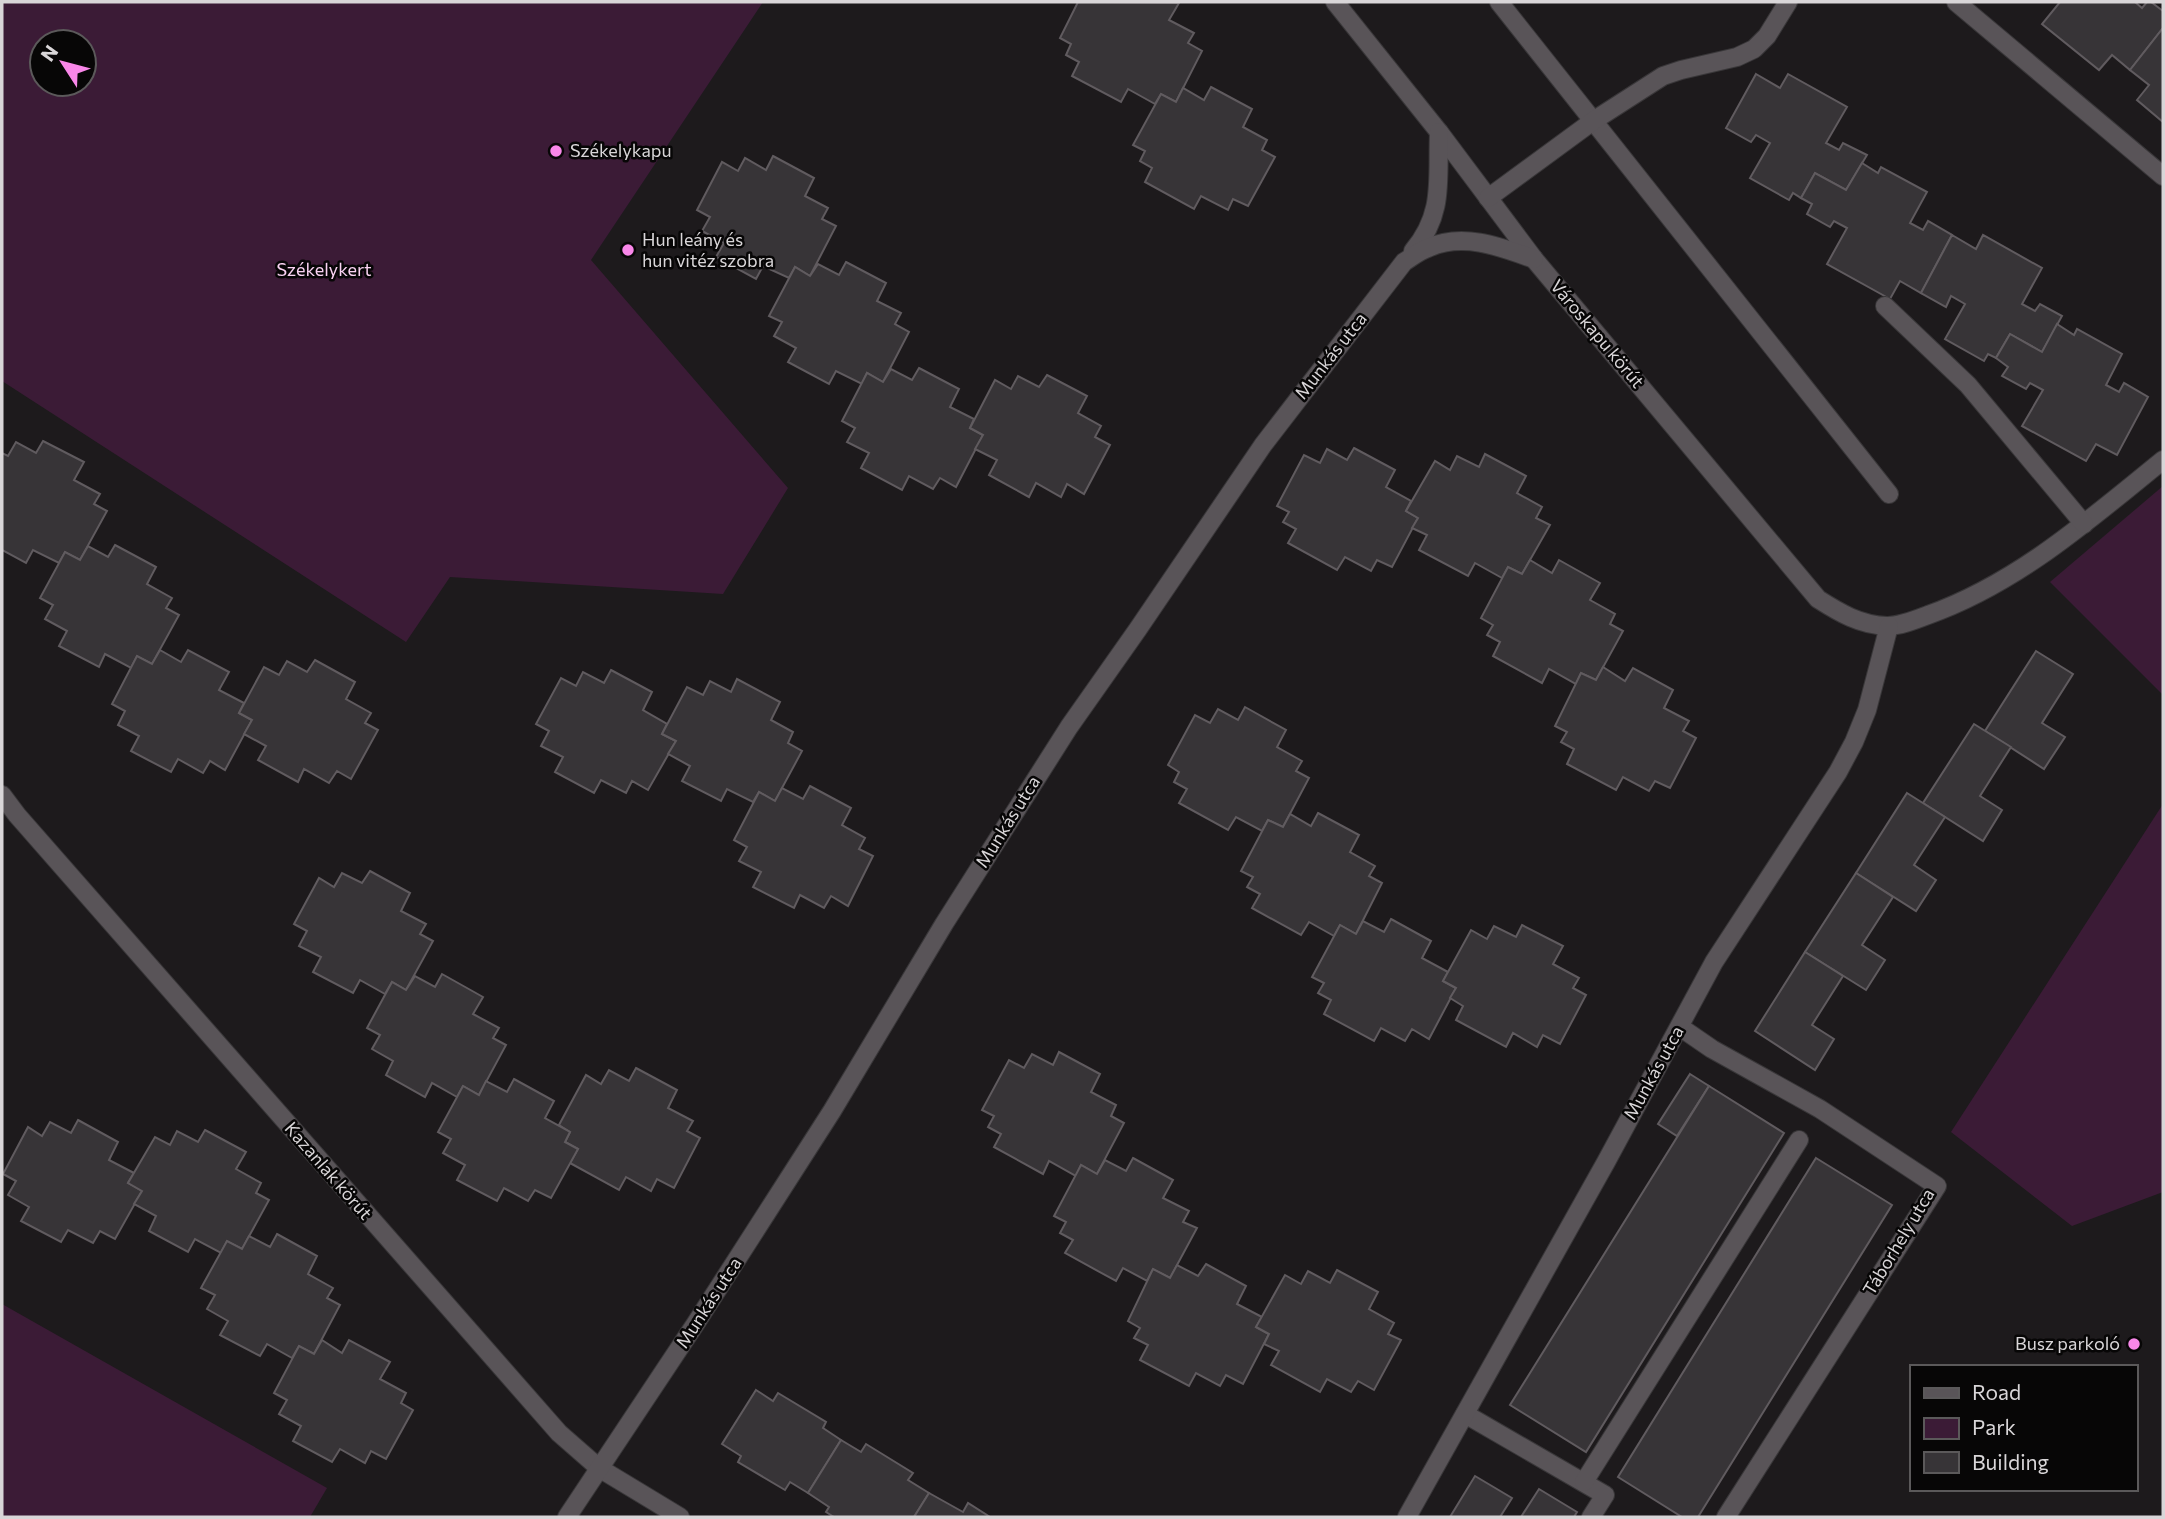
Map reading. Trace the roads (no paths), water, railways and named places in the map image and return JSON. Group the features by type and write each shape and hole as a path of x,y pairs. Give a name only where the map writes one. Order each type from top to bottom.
{"street":[{"name":"Városkapu körút","path":"1335,2 1534,259 1818,599 1861,623 1889,626"},
{"path":"1499,2 1889,494"},
{"path":"1488,198 1593,121 1663,76 1681,69 1737,57 1754,49 1767,36 1788,2"},
{"path":"1956,2 2163,176"},
{"path":"1404,262 1426,236 1437,204 1438,132"},
{"name":"Munkás utca","path":"567,1517 696,1324 832,1111 944,924 1069,727 1263,445 1404,262 1429,247 1467,241 1496,245 1534,259"},
{"path":"1885,306 1968,385 2084,524"},
{"path":"1889,626 1948,608 2021,569 2084,524 2163,460"},
{"name":"Munkás utca","path":"1408,1517 1714,962 1838,772 1867,710 1889,626"},
{"name":"Kazanlak körút","path":"2,795 26,826 559,1433 599,1468 680,1517"},
{"name":"Táborhely utca","path":"1680,1027 1712,1049 1819,1109 1937,1186 1726,1517"},
{"path":"1584,1482 1799,1140"},
{"path":"1465,1415 1605,1495 1591,1517"}],"place":[{"name":"Székelykapu","path":"556,151"},
{"name":"Hun leány és hun vitéz szobra","path":"628,250"},
{"name":"Busz parkoló","path":"2134,1344"}],"park label":[{"name":"Székelykert","path":"324,270"}]}
